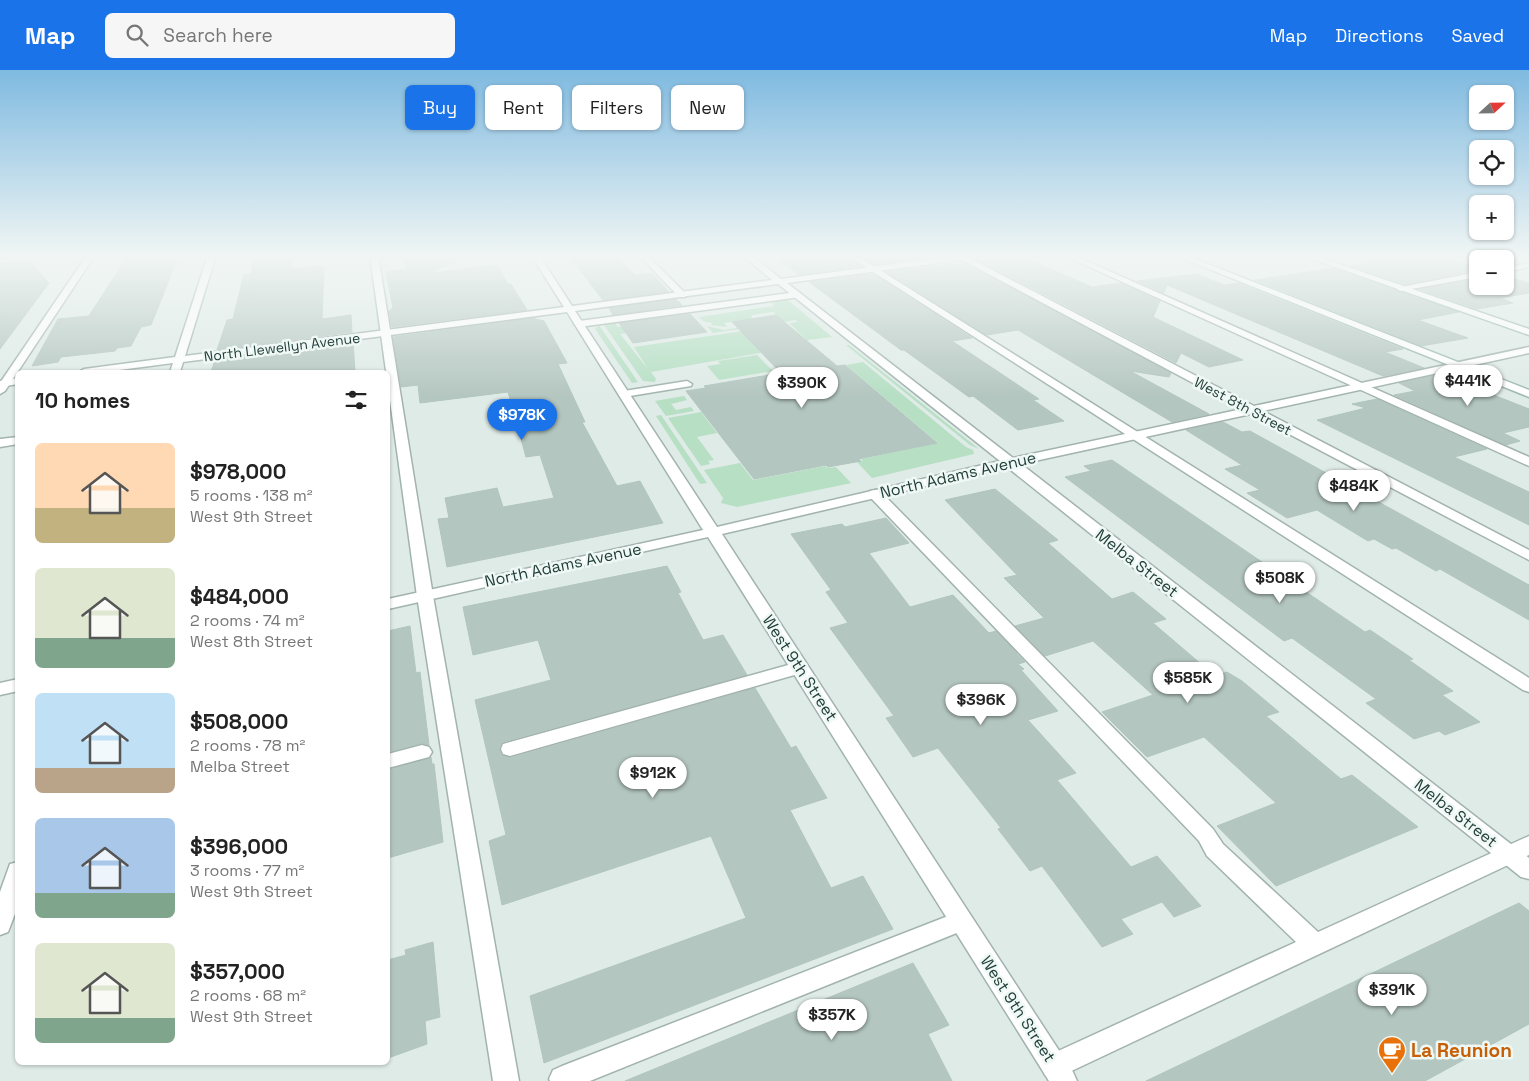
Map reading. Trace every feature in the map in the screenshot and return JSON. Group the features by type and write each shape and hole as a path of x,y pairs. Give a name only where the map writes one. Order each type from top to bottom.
{"street":[{"path":"2,386 59,302"},
{"path":"176,370 197,302"},
{"path":"381,302 425,596 506,1081"},
{"name":"West 9th Street","path":"565,302 1059,1073"},
{"name":"North Llewellyn Avenue","path":"100,370 178,360 336,345 386,334 628,302"},
{"path":"579,324 743,302"},
{"name":"Melba Street","path":"806,302 1009,463 1519,850 1529,870"},
{"path":"925,302 1529,686"},
{"name":"West 8th Street","path":"1047,302 1529,556"},
{"path":"1172,302 1529,462"},
{"path":"1297,302 1529,394"},
{"path":"1442,302 1529,332"},
{"name":"North Adams Avenue","path":"390,604 713,532 1009,463 1529,350"},
{"path":"2,386 15,382"},
{"path":"624,394 687,384"},
{"path":"0,443 15,440"},
{"path":"875,494 1206,835 1215,850 1315,945"},
{"path":"510,749 799,668"},
{"path":"0,688 15,686"},
{"path":"390,760 422,752"},
{"path":"1059,1073 1315,945 1519,850"},
{"path":"0,925 15,880"},
{"path":"562,1079 961,921"}],"green space":[{"path":"772,302 791,302 832,337 807,340 789,323 798,322 795,320 784,322 773,312 752,315 751,317 758,324 746,328 713,333 707,326 724,330 743,327 737,321 724,323 727,327 711,325 712,323 703,321 699,317 773,306"},
{"path":"670,320 675,326 620,334 648,369 634,347 750,330 771,351 651,372 656,379 655,382 643,381 604,325 615,323 618,327"},
{"path":"599,325 638,382 632,383 595,329"},
{"path":"846,345 849,345 979,449 970,445"},
{"path":"757,355 773,371 719,380 707,366 720,364 718,361"},
{"path":"863,362 966,447 973,450 974,454 872,478 857,462 863,461 861,459 938,443 846,365"},
{"path":"684,396 687,400 671,404 676,410 691,407 694,411 666,416 655,401"},
{"path":"701,412 717,433 697,437 714,460 708,461 710,464 701,466 668,418"},
{"path":"661,415 707,483 700,484 656,416"},
{"path":"740,463 753,480 825,466 828,468 836,467 851,483 737,507 721,503 723,498 704,470"}],"building":[{"path":"0,302 35,302 0,349"},
{"path":"98,302 160,302 151,325 141,327 131,346 117,348 115,351 61,357 58,362 32,366 58,319 89,316"},
{"path":"237,302 323,302 322,319 351,315 352,332 217,350 227,320 233,319"},
{"path":"392,302 522,302 527,310 392,327 389,311 393,308"},
{"path":"652,302 679,302 682,305 613,315 609,308"},
{"path":"836,302 917,302 972,338 952,341 1039,399 1033,400 1064,421 1018,430 973,396 969,397 904,350 901,350"},
{"path":"934,302 1038,302 1171,373 1169,377 1130,371 1209,414 1172,422 1018,330 987,335"},
{"path":"1059,302 1159,302 1153,317 1243,360 1209,367 1181,353 1176,363"},
{"path":"1208,302 1286,302 1403,349 1385,352 1424,368 1383,376"},
{"path":"1311,302 1431,302 1459,312 1418,320 1468,338 1421,346"},
{"path":"1457,302 1511,302 1513,303 1477,309"},
{"path":"690,314 707,332 633,343 619,323"},
{"path":"776,315 837,366 845,365 937,443 858,459 861,461 828,467 826,465 754,479 686,391 706,388 704,386 781,373 732,322"},
{"path":"532,318 544,321 567,363 558,364 585,422 582,422 617,486 640,481 663,523 447,567 438,519 449,518 445,498 497,488 503,507 554,498 540,455 526,457 508,392 420,403 418,385 401,387 393,337"},
{"path":"353,342 355,370 212,370 215,360"},
{"path":"1440,374 1529,409 1529,427 1503,433 1520,441 1506,445 1394,395 1415,391 1399,383"},
{"path":"1377,399 1487,449 1454,457 1529,492 1529,525 1317,420 1366,408 1352,404"},
{"path":"1223,422 1242,432 1250,431 1529,585 1529,620 1440,569 1436,571 1396,548 1392,549 1374,539 1368,541 1317,510 1287,518 1247,493 1260,490 1225,469 1242,465 1186,430"},
{"path":"1112,460 1365,632 1370,630 1413,659 1409,660 1453,691 1442,695 1480,722 1445,735 1439,731 1414,739 1366,703 1376,699 1292,638 1284,641 1065,477 1091,471 1084,466"},
{"path":"995,489 1058,540 1048,543 1112,599 1133,592 1166,619 1153,623 1215,676 1227,672 1242,681 1279,712 1266,716 1341,779 1352,775 1418,827 1276,886 1217,826 1276,803 1204,737 1147,757 1102,712 1153,695 1093,641 1045,656 1015,626 1044,618 1004,578 1017,575 945,500"},
{"path":"886,518 909,543 869,553 910,607 953,595 989,633 996,631 1025,662 1018,664 1024,669 1021,670 1058,711 1028,720 1076,773 1057,780 1131,867 1157,856 1201,906 1174,917 1162,902 1121,919 1133,934 1102,947 1042,866 1030,871 998,829 1001,828 938,748 913,757 886,718 894,716 830,628 848,623 826,592 831,590 791,534 842,524 845,527"},
{"path":"667,566 681,592 678,593 703,640 723,635 747,675 502,742 499,748 501,755 511,758 755,688 791,748 796,746 827,798 790,810 831,888 863,876 893,929 544,1063 530,996 746,918 711,836 502,905 489,841 506,835 475,700 551,680 538,640 473,655 463,607"},
{"path":"410,626 416,673 420,672 429,745 422,743 390,751 390,631"},
{"path":"431,757 432,764 434,764 443,842 390,857 390,769"},
{"path":"1519,903 1529,911 1529,1024 1425,1081 1146,1081"},
{"path":"433,942 440,1017 425,1021 427,1044 390,1057 390,959 406,955 405,950"},
{"path":"913,963 949,1025 928,1034 952,1081 625,1081"}],"place":[{"name":"La Reunion","path":"1392,1074"}]}
